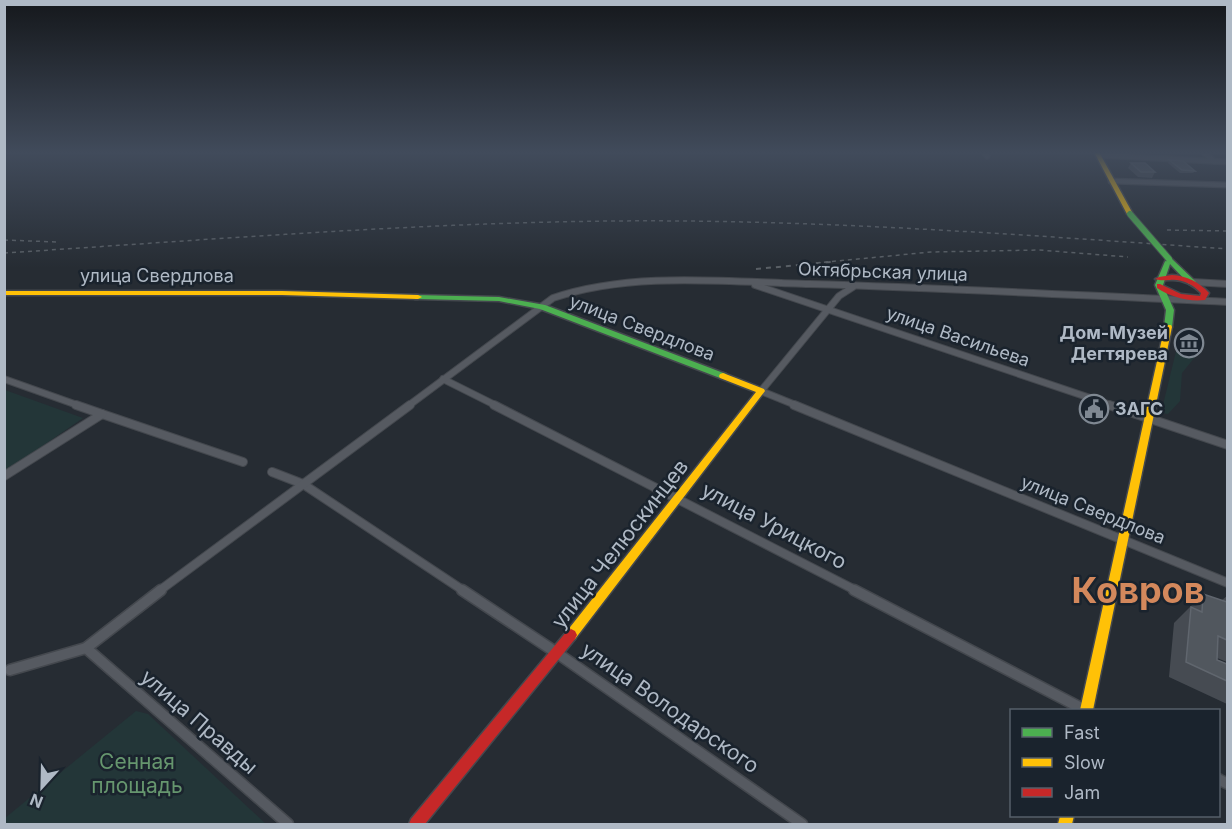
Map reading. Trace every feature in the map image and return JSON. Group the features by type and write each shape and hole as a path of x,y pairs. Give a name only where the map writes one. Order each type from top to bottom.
{"main road":[{"path":"1117,191 1130,214 1192,282"},
{"path":"1086,709 1170,310 1159,282 1169,259"},
{"path":"1159,282 1167,277 1179,278 1192,282 1202,288 1205,293 1202,297 1192,299 1170,310"},
{"path":"1159,282 1166,291 1192,299"},
{"name":"улица Свердлова","path":"4,293 438,295 499,299 542,307 761,392"},
{"name":"улица Челюскинцев","path":"416,825 557,653 761,392"}],"street":[{"name":"Октябрьская улица","path":"86,648 105,631 553,298 577,290 669,280 1227,302"},
{"name":"улица Васильева","path":"747,282 1227,445"},
{"path":"1192,282 1227,284"},
{"name":"улица Челюскинцев","path":"761,392 830,310 839,296 854,287"},
{"path":"4,379 243,462"},
{"name":"улица Урицкого","path":"443,379 680,498 1082,709"},
{"name":"улица Свердлова","path":"761,392 1227,583"},
{"path":"4,476 102,414"},
{"name":"улица Володарского","path":"272,472 303,484 557,653 802,825"},
{"path":"10,670 86,648"},
{"name":"улица Правды","path":"86,648 288,825"}],"green space":[{"path":"1179,339 1182,345 1194,353 1195,357 1182,373 1180,401 1168,414 1161,413"},
{"path":"5,390 83,418 5,472"},
{"name":"Сенная площадь","path":"136,711 148,714 266,824 5,824 5,818"}],"building":[{"path":"1189,331 1200,334 1199,341 1188,337"},
{"path":"1203,594 1227,602 1227,640 1218,636 1217,660 1227,664 1227,681 1186,662 1191,607 1202,612"}],"railway":[{"path":"4,253 461,225 613,221 844,225 1228,249"},
{"path":"1167,230 1228,231"},
{"path":"4,240 58,242"},
{"path":"816,263 931,252 1039,250 1128,257"},
{"path":"756,269 831,262"}],"traffic: fast":[{"path":"1130,214 1169,259"},
{"path":"1168,327 1170,310 1159,285 1169,259 1192,282"},
{"path":"418,297 499,299 542,307 723,376"}],"traffic: slow":[{"path":"1117,191 1130,214"},
{"path":"4,293 282,293 418,297"},
{"path":"1086,709 1168,327"},
{"path":"571,635 761,391 723,376"},
{"path":"1065,824 1067,817"}],"traffic: jam":[{"path":"1159,279 1184,279 1195,284 1205,293 1202,298 1185,297 1160,286"},
{"path":"416,824 571,635"}],"place":[{"name":"Дом-Музей Дегтярева","path":"1189,343"},
{"name":"ЗАГС","path":"1094,409"}],"district":[{"name":"Ковров","path":"1138,590"}]}
